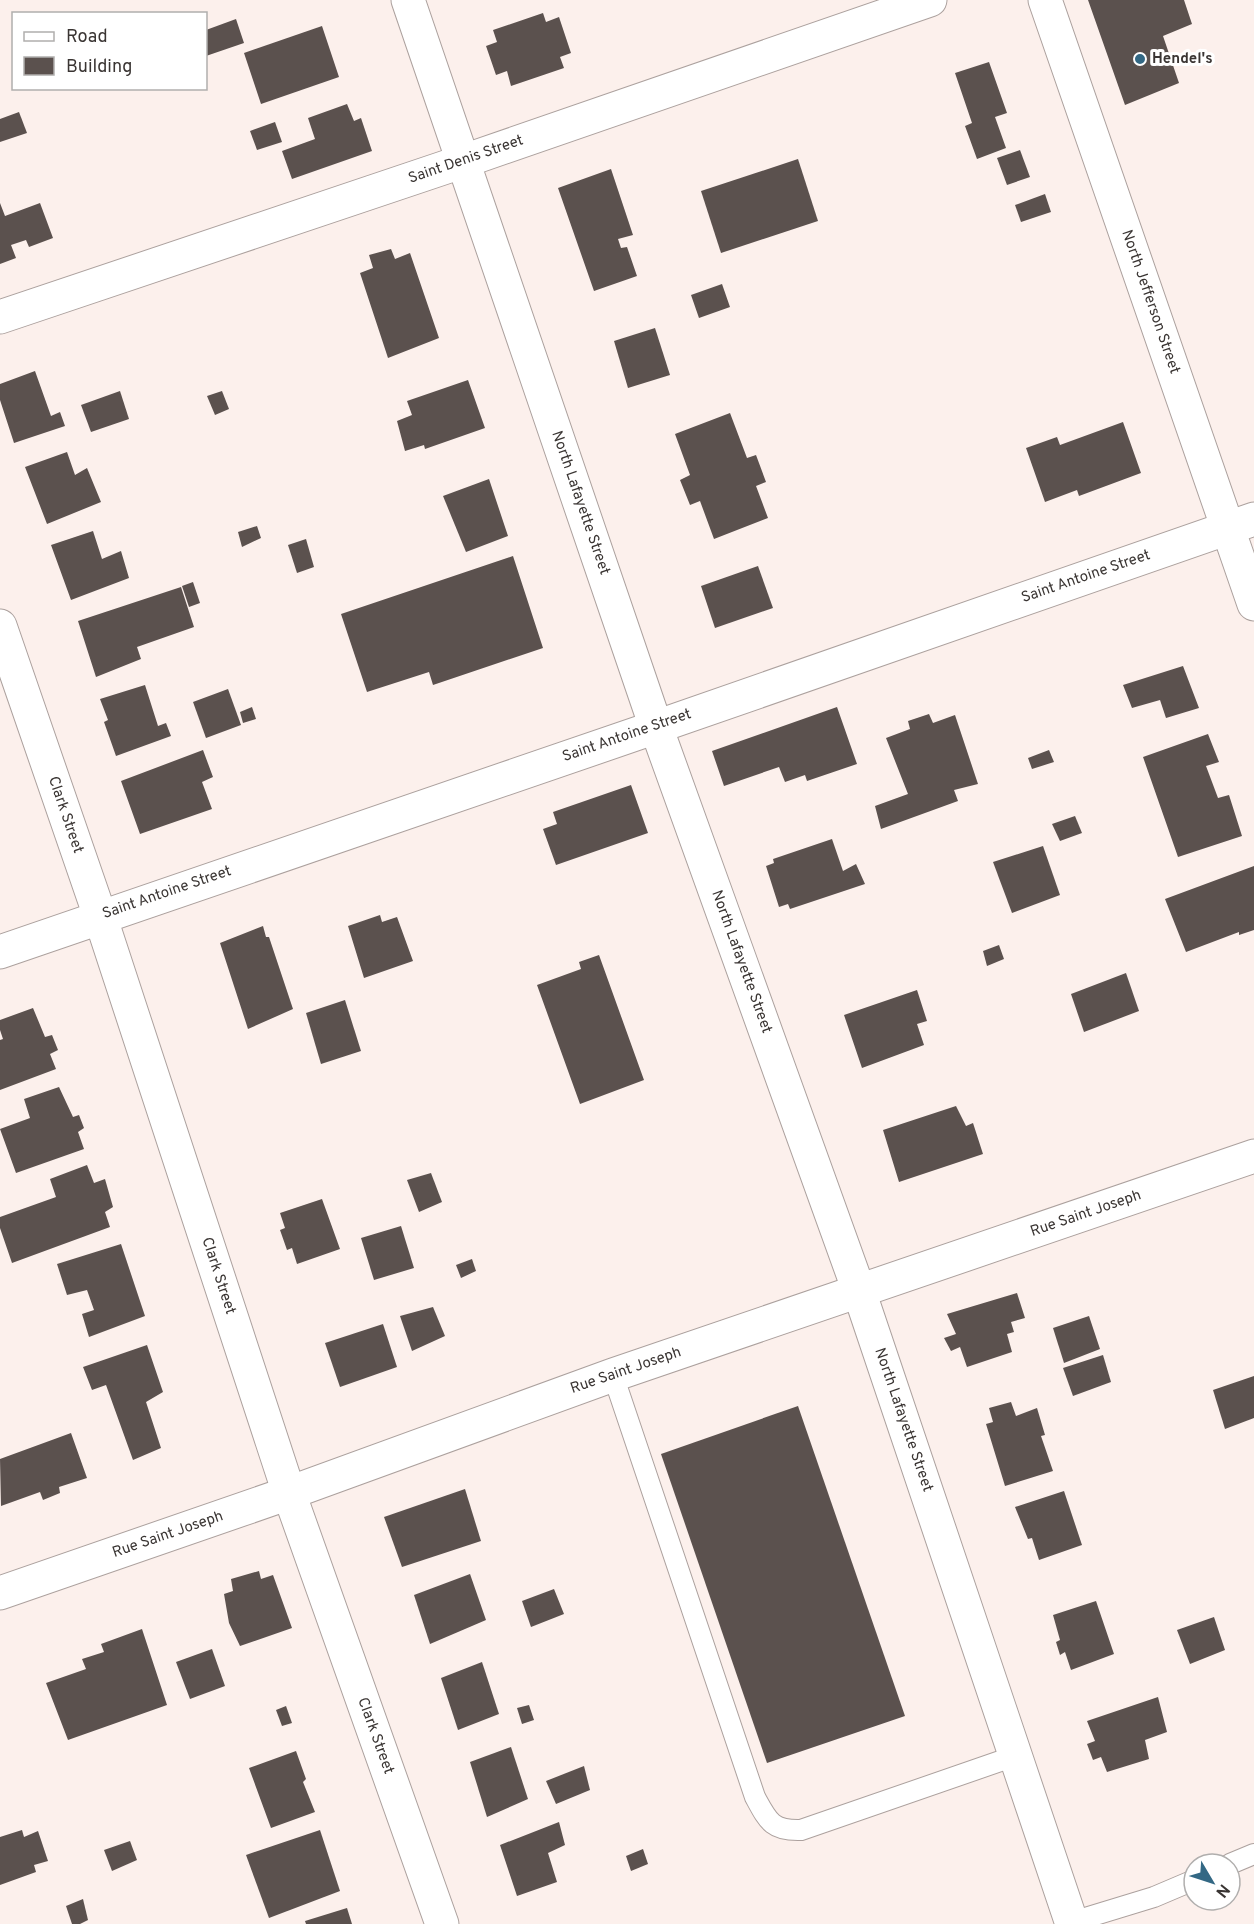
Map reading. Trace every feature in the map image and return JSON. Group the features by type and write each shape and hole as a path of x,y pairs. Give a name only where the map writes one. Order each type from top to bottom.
{"street":[{"name":"North Lafayette Street","path":"408,0 656,727 859,1291 1072,1923"},
{"name":"Saint Denis Street","path":"0,317 464,161 930,0"},
{"name":"North Jefferson Street","path":"1045,0 1241,523 1254,604"},
{"name":"Saint Antoine Street","path":"0,952 1241,523"},
{"name":"Clark Street","path":"0,626 100,916 289,1493 442,1924"},
{"name":"Rue Saint Joseph","path":"0,1593 289,1493 613,1375 1254,1156"}],"lane":[{"path":"613,1375 755,1797 767,1819 783,1830 801,1830 1015,1756"},
{"path":"1072,1923 1154,1897 1182,1885"}],"building":[{"name":"Hendel's","path":"1088,0 1184,0 1192,24 1163,36 1179,83 1125,105"},
{"path":"543,13 546,22 559,17 571,53 560,57 564,68 511,86 507,71 496,75 486,46 497,42 493,30"},
{"path":"236,19 244,43 207,56 207,30"},
{"path":"322,26 339,77 261,104 244,53"},
{"path":"989,62 1007,113 995,117 1006,148 977,159 965,126 972,123 955,73"},
{"path":"347,104 354,121 361,118 372,151 292,179 282,151 315,139 308,118"},
{"path":"19,112 27,133 0,142 0,119"},
{"path":"275,122 282,142 257,150 250,131"},
{"path":"1020,150 1030,177 1007,185 997,158"},
{"path":"798,159 818,221 721,253 701,191"},
{"path":"611,169 633,235 618,239 621,248 627,247 637,276 594,291 558,188"},
{"path":"1045,194 1051,212 1021,222 1015,205"},
{"path":"0,203 5,216 40,203 53,238 29,247 26,240 11,245 16,258 0,264"},
{"path":"391,249 395,259 410,253 439,338 388,358 360,273 373,268 369,255"},
{"path":"722,284 730,307 699,318 691,295"},
{"path":"655,328 670,375 628,388 614,341"},
{"path":"35,371 51,416 60,412 65,426 14,443 0,400 0,384"},
{"path":"468,380 485,428 425,449 424,445 405,451 397,421 412,415 407,401"},
{"path":"120,391 129,419 91,432 81,405"},
{"path":"222,391 229,409 215,415 207,396"},
{"path":"730,413 747,458 756,455 766,482 756,486 768,518 714,539 700,501 690,505 680,480 690,475 675,434"},
{"path":"1123,422 1141,473 1079,496 1077,490 1045,502 1026,448 1057,437 1060,445"},
{"path":"67,452 75,475 87,468 101,502 47,524 25,467"},
{"path":"489,479 508,536 466,552 443,496"},
{"path":"257,526 261,538 242,547 238,532"},
{"path":"93,531 102,559 121,551 129,578 71,600 51,545"},
{"path":"306,539 314,567 297,573 288,545"},
{"path":"513,556 543,648 433,685 429,672 367,692 341,614"},
{"path":"758,566 773,608 715,628 701,586"},
{"path":"193,582 200,603 189,607 182,586"},
{"path":"181,587 194,627 137,647 141,659 96,677 78,621"},
{"path":"1183,666 1199,708 1166,718 1160,700 1132,708 1123,685"},
{"path":"145,685 158,726 166,723 171,736 116,756 104,722 108,720 100,699"},
{"path":"228,689 241,725 206,738 193,702"},
{"path":"252,707 256,719 243,723 240,712"},
{"path":"837,707 857,764 807,781 805,775 785,782 779,767 724,786 712,751"},
{"path":"929,714 933,723 955,715 978,784 954,790 958,801 881,829 875,806 908,794 886,738 910,729 908,721"},
{"path":"1208,734 1219,762 1206,766 1218,798 1229,795 1242,836 1178,857 1143,757"},
{"path":"203,750 213,777 202,782 212,809 140,834 121,781"},
{"path":"1049,750 1054,762 1032,769 1028,758"},
{"path":"631,785 648,833 556,865 543,829 557,824 553,812"},
{"path":"1075,816 1082,833 1060,841 1052,824"},
{"path":"832,839 843,871 856,864 865,884 790,909 788,904 779,907 766,866 774,863 773,859"},
{"path":"1043,846 1060,895 1012,913 993,862"},
{"path":"1254,866 1254,930 1239,935 1239,932 1186,952 1165,899"},
{"path":"380,915 382,922 397,917 413,961 364,978 348,926"},
{"path":"263,926 266,937 269,937 293,1009 248,1029 220,943"},
{"path":"999,945 1004,959 987,966 983,951"},
{"path":"599,955 644,1080 580,1104 537,985 581,969 579,962"},
{"path":"1126,973 1139,1011 1084,1032 1071,994"},
{"path":"917,990 927,1021 917,1024 924,1045 862,1068 844,1015"},
{"path":"345,1000 361,1051 321,1064 306,1013"},
{"path":"33,1008 45,1037 52,1035 58,1050 50,1054 56,1069 0,1090 0,1040 3,1039 0,1020"},
{"path":"59,1087 73,1117 79,1115 84,1128 78,1132 84,1149 16,1173 0,1129 30,1118 24,1099"},
{"path":"956,1106 966,1126 973,1123 983,1154 899,1182 883,1130"},
{"path":"87,1165 94,1183 105,1179 113,1207 105,1212 110,1227 12,1263 0,1228 0,1217 56,1197 50,1179"},
{"path":"431,1173 442,1202 419,1212 407,1180"},
{"path":"322,1199 340,1249 297,1264 292,1248 287,1250 280,1230 285,1228 280,1213"},
{"path":"401,1226 414,1268 374,1280 361,1238"},
{"path":"121,1244 145,1316 89,1337 82,1314 94,1310 87,1290 67,1295 57,1264"},
{"path":"472,1259 476,1271 461,1278 456,1265"},
{"path":"1017,1293 1025,1318 1011,1322 1014,1332 1007,1334 1012,1352 967,1367 960,1347 951,1351 944,1338 956,1334 947,1314"},
{"path":"433,1307 445,1336 412,1351 400,1316"},
{"path":"1089,1316 1100,1349 1064,1363 1053,1328"},
{"path":"383,1324 397,1367 340,1387 325,1343"},
{"path":"147,1345 163,1392 146,1402 161,1448 133,1460 106,1385 92,1390 83,1367"},
{"path":"1103,1355 1111,1382 1073,1396 1063,1368"},
{"path":"1254,1376 1254,1418 1225,1429 1213,1390"},
{"path":"1011,1402 1016,1416 1037,1408 1045,1435 1041,1436 1053,1471 1005,1486 986,1424 993,1422 989,1408"},
{"path":"798,1406 905,1716 767,1763 661,1454"},
{"path":"71,1433 87,1478 59,1487 60,1493 43,1500 40,1492 1,1506 0,1459"},
{"path":"465,1489 481,1541 402,1567 384,1517"},
{"path":"1064,1491 1082,1545 1039,1560 1032,1538 1028,1539 1015,1507"},
{"path":"259,1571 261,1579 273,1575 292,1628 240,1646 229,1623 224,1594 233,1591 231,1579"},
{"path":"470,1574 486,1620 430,1644 414,1595"},
{"path":"554,1589 564,1614 531,1627 522,1601"},
{"path":"1096,1601 1114,1654 1071,1670 1065,1652 1060,1655 1056,1642 1060,1640 1053,1615"},
{"path":"1214,1617 1225,1650 1190,1664 1177,1630"},
{"path":"142,1629 167,1705 68,1740 46,1683 86,1669 82,1659 104,1652 101,1644"},
{"path":"212,1649 225,1686 190,1699 176,1662"},
{"path":"482,1662 499,1714 458,1730 441,1678"},
{"path":"1158,1697 1167,1732 1145,1740 1149,1759 1107,1772 1101,1757 1093,1760 1087,1744 1095,1741 1087,1721"},
{"path":"529,1705 534,1720 522,1724 517,1708"},
{"path":"286,1706 292,1723 282,1726 276,1710"},
{"path":"511,1747 528,1799 487,1817 470,1762"},
{"path":"296,1751 306,1779 303,1782 315,1812 271,1828 249,1768"},
{"path":"584,1766 590,1790 556,1804 546,1781"},
{"path":"559,1822 565,1845 548,1853 557,1882 517,1896 500,1845"},
{"path":"22,1830 24,1837 38,1831 48,1861 34,1865 36,1872 0,1885 0,1837"},
{"path":"320,1830 340,1891 269,1918 246,1855"},
{"path":"130,1841 137,1860 112,1871 104,1850"},
{"path":"643,1849 648,1864 631,1871 626,1856"},
{"path":"83,1899 88,1920 80,1924 72,1924 66,1906"},
{"path":"347,1908 352,1924 306,1924 305,1921"}],"place":[{"name":"Hendel's","path":"1140,59"}]}
